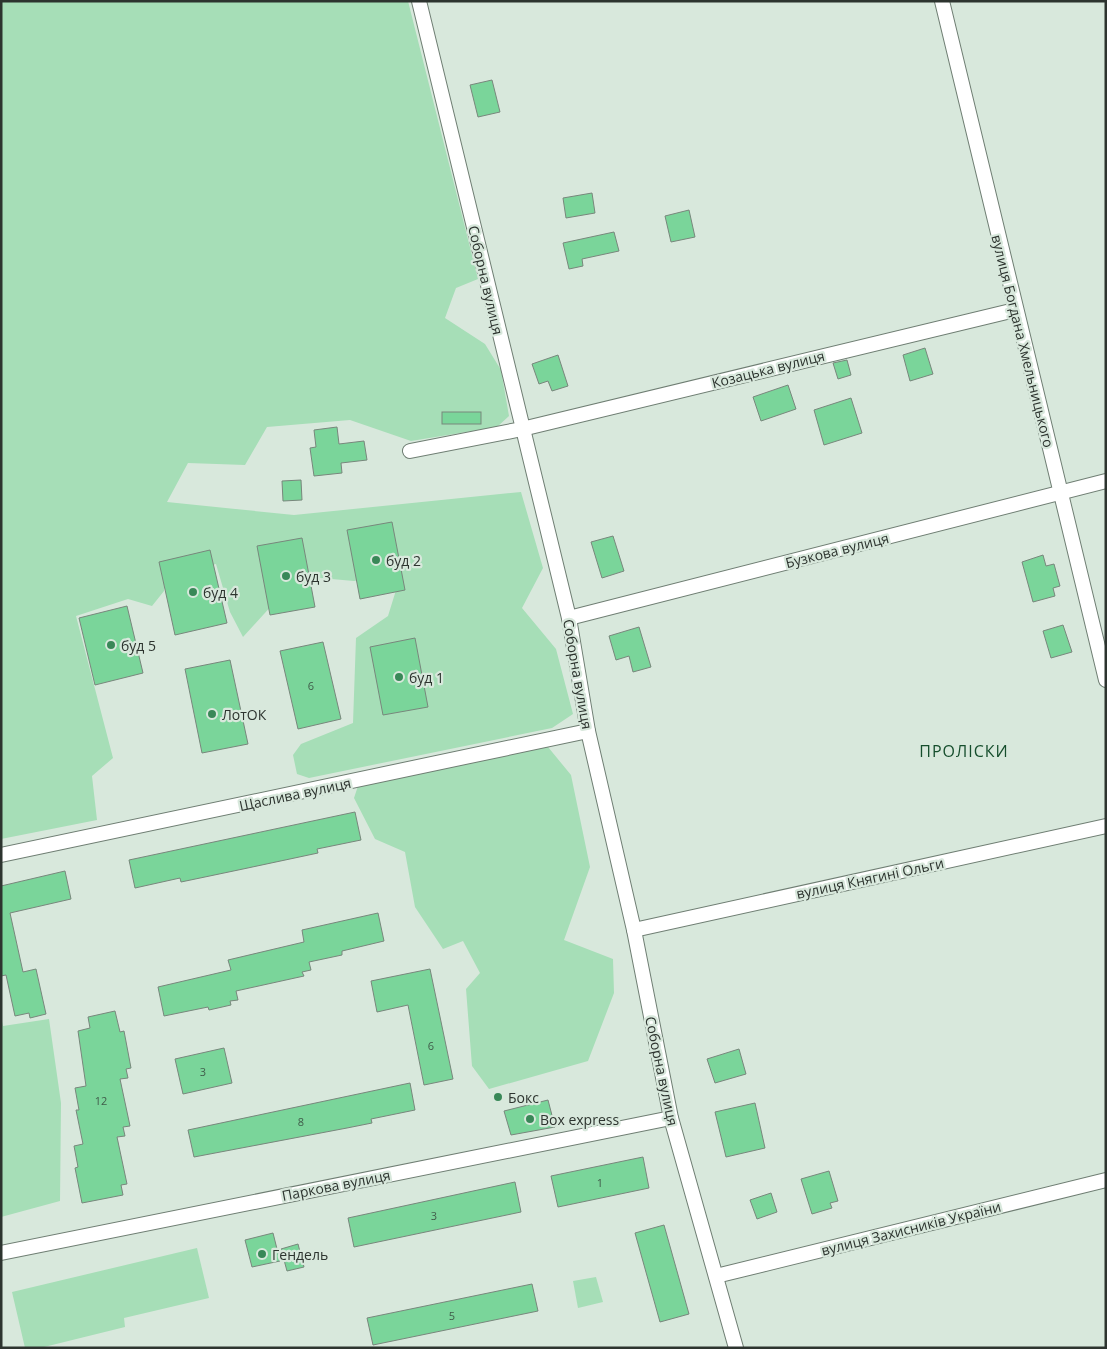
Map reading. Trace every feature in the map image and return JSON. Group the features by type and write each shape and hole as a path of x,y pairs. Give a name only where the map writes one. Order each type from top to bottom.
{"street":[{"name":"Соборна вулиця","path":"419,1 569,618 588,731 634,930 670,1118 736,1348"},
{"name":"вулиця Богдана Хмельницького","path":"942,1 1015,310 1106,680"},
{"name":"Козацька вулиця","path":"410,451 522,429 1015,310"},
{"name":"Бузкова вулиця","path":"569,618 1106,481"},
{"name":"Щаслива вулиця","path":"1,855 588,731"},
{"name":"вулиця Княгині Ольги","path":"634,930 1106,826"},
{"name":"Паркова вулиця","path":"1,1253 670,1118"},
{"name":"вулиця Захисників України","path":"716,1276 1106,1180"}],"green space":[{"path":"1,1 408,1 478,279 456,288 445,318 485,344 501,370 509,416 497,427 411,441 350,420 267,427 245,465 188,463 167,502 294,515 521,492 543,568 522,608 556,649 573,714 552,728 309,778 297,774 293,755 301,744 353,723 356,638 388,616 401,574 354,581 275,574 274,603 243,637 230,612 216,564 164,577 164,591 152,606 128,599 76,616 113,758 92,776 97,820 1,839"},
{"path":"548,747 571,775 590,867 564,940 613,959 614,993 588,1061 489,1089 472,1066 466,989 480,973 463,941 443,949 415,907 405,852 375,839 354,798 359,783"},
{"path":"1,1017 3,1026 49,1019 61,1103 60,1201 1,1217"},
{"path":"197,1248 209,1298 124,1318 125,1327 40,1348 25,1348 12,1292"},
{"path":"596,1277 603,1302 578,1308 573,1281"}],"building":[{"path":"492,80 500,112 478,117 470,85"},
{"path":"592,193 595,213 566,218 563,198"},
{"path":"689,210 695,237 671,242 665,216"},
{"path":"614,232 619,251 582,259 583,266 569,269 563,243"},
{"path":"925,348 933,374 910,381 903,355"},
{"path":"558,355 568,386 552,391 548,381 539,384 532,364"},
{"path":"847,360 851,375 838,379 833,363"},
{"path":"788,385 796,409 761,421 753,397"},
{"path":"851,398 862,433 824,445 814,410"},
{"path":"442,412 481,412 481,424 442,424"},
{"path":"337,427 339,444 364,441 367,460 341,463 342,473 314,476 310,448 316,447 314,430"},
{"path":"301,480 302,500 283,501 282,481"},
{"name":"буд 2","path":"392,522 405,590 360,599 347,530"},
{"path":"613,536 624,571 602,578 591,542"},
{"name":"буд 3","path":"302,538 315,607 270,615 257,546"},
{"name":"буд 4","path":"210,550 227,623 175,635 159,562"},
{"path":"1043,555 1046,566 1054,564 1060,586 1053,588 1055,596 1033,602 1022,562"},
{"name":"буд 5","path":"127,606 143,673 95,685 79,618"},
{"path":"1063,625 1072,652 1051,658 1043,631"},
{"path":"639,627 651,667 633,672 629,656 616,660 609,636"},
{"name":"буд 1","path":"415,638 428,707 383,715 370,647"},
{"path":"323,642 341,719 298,729 280,651"},
{"path":"230,660 248,744 202,753 185,669"},
{"path":"355,812 361,840 317,849 318,853 243,869 181,882 180,878 135,888 129,860"},
{"path":"65,871 71,899 10,913 23,972 36,969 46,1014 30,1018 29,1013 15,1016 6,975 1,976 1,886"},
{"path":"378,913 384,941 342,951 342,955 309,962 311,970 302,972 304,976 236,991 238,1000 230,1001 231,1005 209,1010 208,1007 164,1016 158,987 231,970 228,960 304,942 302,930"},
{"path":"430,969 453,1079 424,1085 408,1005 377,1012 371,981"},
{"path":"115,1011 120,1032 124,1031 131,1068 126,1069 128,1078 120,1079 130,1126 123,1127 125,1136 117,1137 127,1184 121,1185 123,1195 82,1203 75,1168 78,1167 74,1146 83,1144 76,1110 79,1110 75,1088 86,1086 78,1031 90,1028 88,1017"},
{"path":"224,1048 232,1083 183,1094 175,1059"},
{"path":"739,1049 746,1074 715,1083 707,1059"},
{"path":"410,1083 415,1110 371,1119 372,1123 194,1157 188,1130"},
{"name":"Box express","path":"548,1100 555,1127 511,1135 504,1111"},
{"path":"755,1103 765,1148 726,1157 715,1112"},
{"path":"643,1157 649,1188 558,1207 551,1176"},
{"path":"829,1171 838,1201 830,1203 832,1208 812,1214 801,1179"},
{"path":"515,1182 521,1212 354,1247 348,1218"},
{"path":"771,1193 777,1212 757,1219 750,1200"},
{"path":"664,1225 689,1314 660,1322 635,1233"},
{"path":"273,1233 280,1261 252,1267 245,1240"},
{"path":"298,1244 304,1267 287,1271 281,1249"},
{"path":"532,1284 538,1311 373,1345 367,1318"}],"place":[{"name":"буд 2","path":"376,560"},
{"name":"буд 3","path":"286,576"},
{"name":"буд 4","path":"193,592"},
{"name":"буд 5","path":"111,645"},
{"name":"буд 1","path":"399,677"},
{"name":"ЛотОК","path":"212,714"},
{"name":"Бокс","path":"498,1097"},
{"name":"Box express","path":"530,1119"},
{"name":"Гендель","path":"262,1254"}],"district":[{"name":"ПРОЛІСКИ","path":"964,751"}]}
